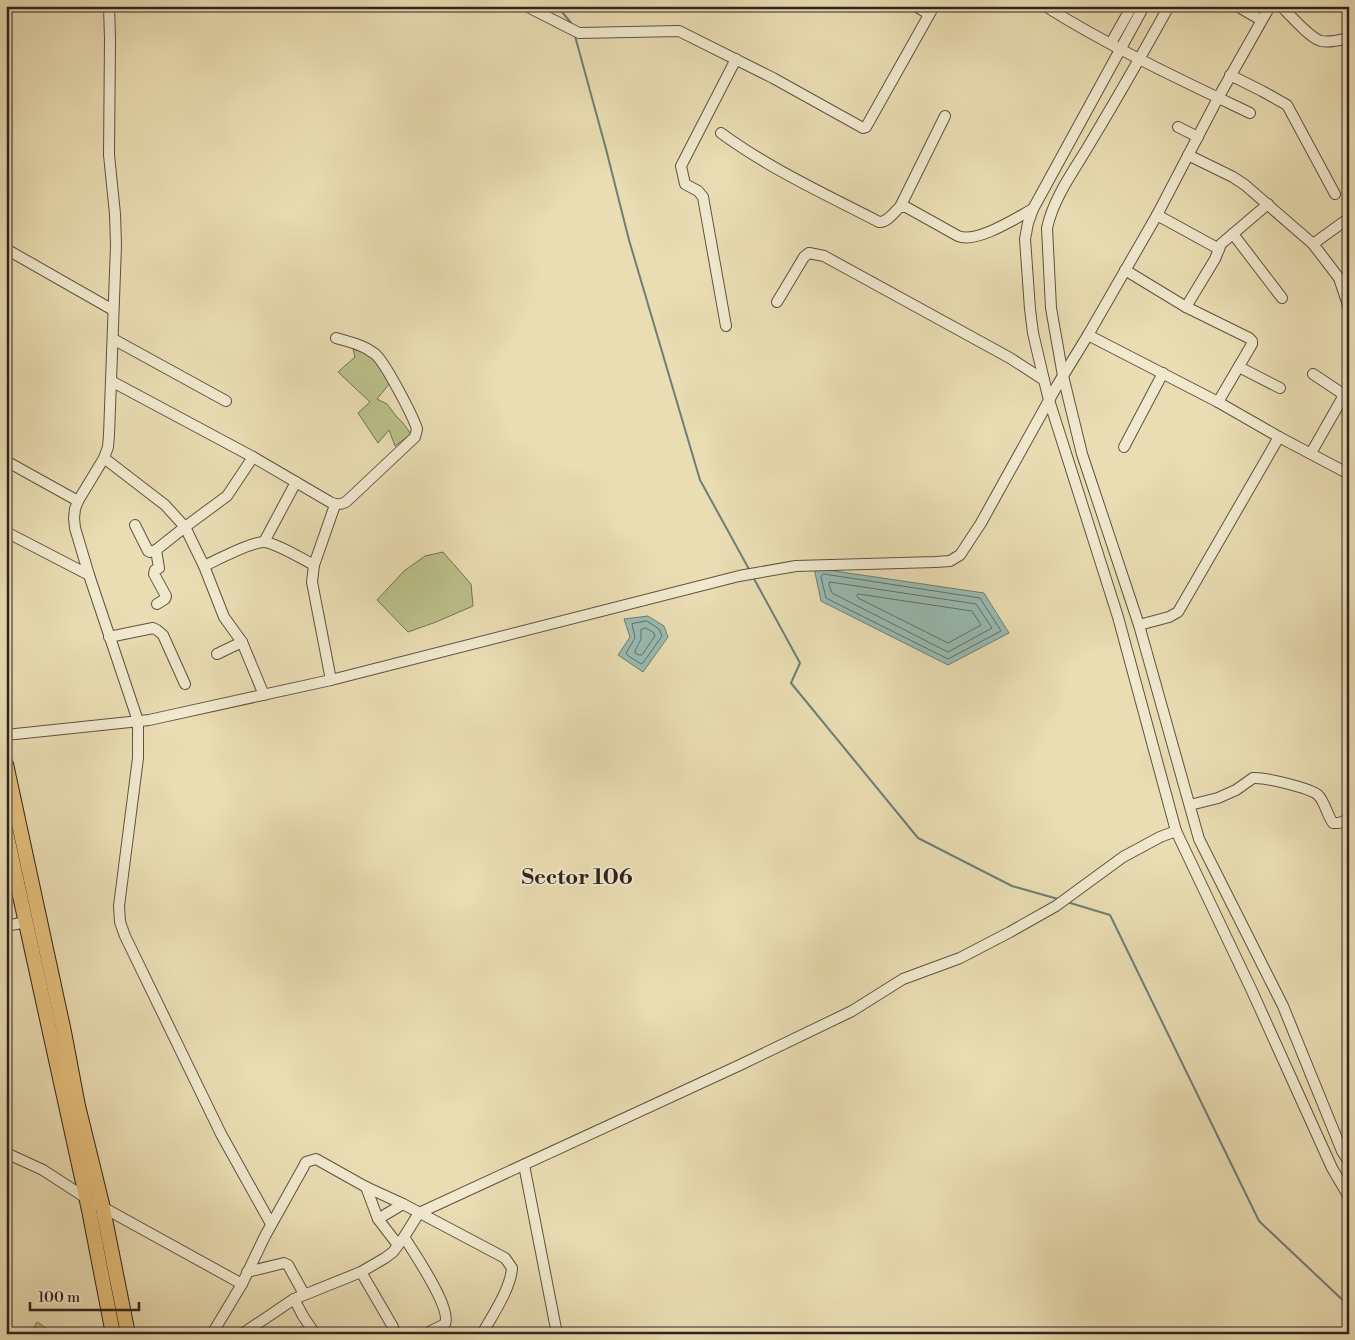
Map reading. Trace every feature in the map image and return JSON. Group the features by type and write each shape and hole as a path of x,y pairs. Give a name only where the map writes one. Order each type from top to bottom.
{"main road":[{"path":"6,764 128,1334"},
{"path":"6,832 86,1198 113,1334"}],"street":[{"path":"109,6 109,155 116,214 110,435 104,458 78,501 75,509 75,528 109,637 138,721 138,758 119,906 121,929 221,1134 271,1224"},
{"path":"526,6 579,33 679,31 773,78 860,127 865,128 932,10 915,6"},
{"path":"1045,6 1140,59 1250,113"},
{"path":"1111,43 1132,6"},
{"path":"1144,6 1032,209 1025,239 1030,309 1034,333 1044,380 1118,617 1176,831 1252,991 1332,1168 1349,1197"},
{"path":"1169,6 1140,59 1060,193 1049,220 1047,228 1050,308 1063,376 1082,454 1139,625 1198,834 1204,850 1282,1006 1349,1162"},
{"path":"1237,6 1262,20"},
{"path":"6,735 149,720 331,680 754,573 796,566 935,562 950,561 956,558 966,548 1157,215 1230,75 1270,6"},
{"path":"1281,6 1310,35 1318,40 1334,41 1349,38"},
{"path":"726,326 703,197 698,191 685,184 681,166 736,59"},
{"path":"1230,75 1287,106 1335,194"},
{"path":"721,134 787,175 882,222 886,221 900,207 945,116"},
{"path":"1178,127 1198,137"},
{"path":"1188,155 1245,185 1313,244 1339,278 1349,308"},
{"path":"1186,307 1215,259 1221,244 1268,204"},
{"path":"900,207 906,207 963,238 991,232 1032,209"},
{"path":"1157,215 1219,249"},
{"path":"1313,244 1349,218"},
{"path":"1232,234 1282,298"},
{"path":"6,249 113,310"},
{"path":"777,302 804,257 809,253 824,256 1010,358 1044,380"},
{"path":"1125,270 1186,307 1252,341 1240,367 1218,402"},
{"path":"1088,335 1348,472"},
{"path":"111,381 336,505 346,502 415,437 418,429 387,369 377,356 368,349 336,338"},
{"path":"113,339 226,401"},
{"path":"1240,367 1280,388"},
{"path":"1124,447 1163,373"},
{"path":"1311,453 1342,397 1340,392 1312,374"},
{"path":"1139,625 1169,617 1178,612 1279,437"},
{"path":"104,458 165,505 185,527 204,566 224,617 242,642 264,695"},
{"path":"135,525 148,551 156,550 227,496 253,458"},
{"path":"6,461 78,501"},
{"path":"264,542 296,482"},
{"path":"331,680 312,582 314,566 336,505"},
{"path":"6,532 89,575"},
{"path":"204,566 252,544 264,542 277,546 314,566"},
{"path":"156,550 159,568 155,570 154,574 166,596 165,599 156,604"},
{"path":"109,637 152,628 157,630 163,635 184,684"},
{"path":"217,654 242,642"},
{"path":"1190,804 1218,798 1236,790 1256,777 1312,791 1318,796 1333,823 1349,819"},
{"path":"242,1334 294,1299 361,1272 385,1258 393,1252 420,1213 740,1065 843,1015 903,979 960,958 1056,906 1123,857 1160,836 1176,831"},
{"path":"6,926 26,922"},
{"path":"6,1153 43,1170 86,1198 242,1284"},
{"path":"212,1334 242,1284 271,1224 306,1162 316,1159 366,1187 403,1204 505,1258 512,1268 512,1275 482,1334"},
{"path":"524,1165 557,1334"},
{"path":"366,1187 378,1219 401,1241 439,1295 446,1320 445,1324 429,1334"},
{"path":"378,1219 403,1204"},
{"path":"247,1272 284,1263 288,1265 304,1294"},
{"path":"361,1272 393,1327 392,1334"},
{"path":"294,1299 315,1334"}],"green space":[{"path":"353,349 369,353 383,368 390,383 377,399 387,404 411,434 395,446 389,430 378,443 358,413 370,402 338,372 355,357"},
{"path":"443,552 471,584 473,606 408,632 377,600 404,571 425,556"},
{"path":"37,1322 55,1334 31,1334"}],"water":[{"path":"814,568 984,593 1009,633 948,665 821,601"},
{"path":"648,616 664,626 668,637 643,672 618,655 630,637 624,619"}],"waterway":[{"path":"554,6 572,24"},
{"path":"575,36 629,240 700,480 750,571"},
{"path":"753,577 800,663 791,683 918,838 1012,886 1058,899"},
{"path":"1067,902 1110,915 1259,1221 1349,1306"}],"district":[{"name":"Sector 106","path":"577,877"}]}
